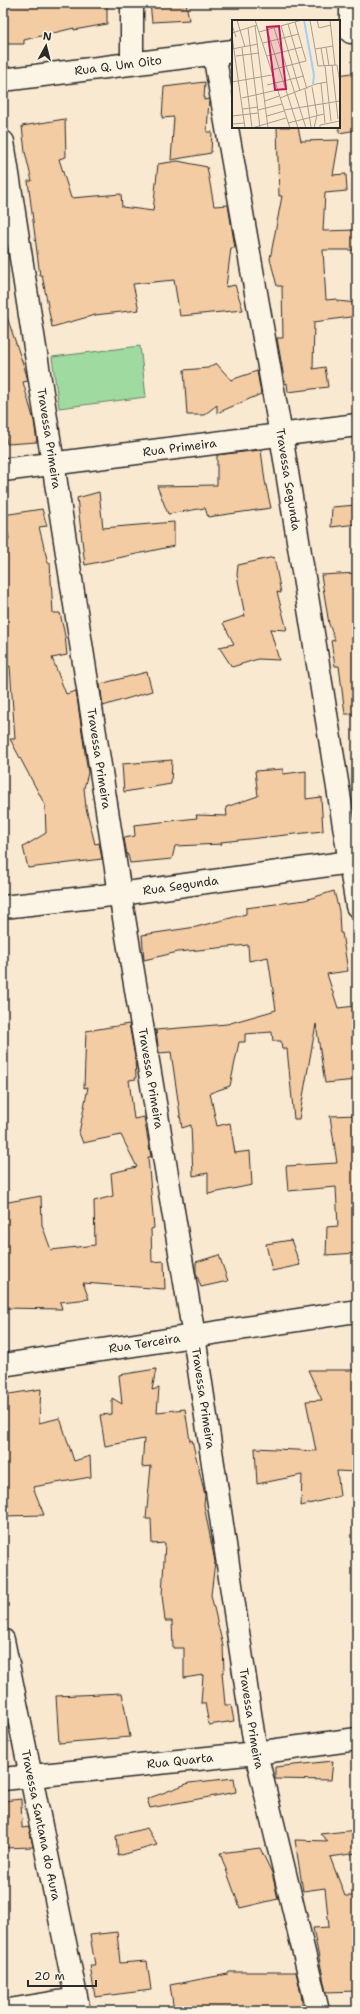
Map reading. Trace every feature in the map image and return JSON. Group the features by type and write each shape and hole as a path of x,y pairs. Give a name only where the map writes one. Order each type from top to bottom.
{"street":[{"path":"132,3 132,63"},
{"path":"349,32 351,3"},
{"name":"Rua Q. Um Oito","path":"3,80 132,63 224,53"},
{"name":"Travessa Segunda","path":"224,53 232,107"},
{"name":"Travessa Segunda","path":"235,128 281,435 354,861 357,906"},
{"name":"Travessa Primeira","path":"3,142 120,894 194,1336 256,1753 318,2011"},
{"name":"Rua Primeira","path":"3,470 357,426"},
{"name":"Rua Segunda","path":"3,908 120,894 354,861"},
{"name":"Rua Terceira","path":"3,1365 357,1311"},
{"name":"Travessa Santana do Aura","path":"3,1640 29,1776 77,2005"},
{"name":"Rua Quarta","path":"3,1779 256,1753 357,1739"},
{"path":"3,2011 77,2005"}],"green space":[{"path":"140,346 146,397 59,408 52,357"}],"building":[{"path":"3,3 60,3 61,7 107,5 107,24 74,30 74,28 24,40 24,44 3,44"},
{"path":"150,3 186,3 189,20 152,22"},
{"path":"357,72 357,130 339,133 340,128 340,75"},
{"path":"205,82 204,100 209,99 207,132 212,132 211,153 171,160 174,117 162,118 164,87"},
{"path":"65,119 66,157 59,159 71,198 121,194 122,207 153,211 158,164 178,161 207,167 214,206 228,205 235,248 231,248 226,287 235,285 243,310 180,316 174,280 133,284 139,310 95,315 52,327 42,275 40,276 28,181 32,181 25,152 22,126"},
{"path":"277,128 298,128 301,141 339,140 333,175 346,174 347,191 325,193 323,231 357,230 357,250 323,250 326,300 337,299 337,301 357,303 357,316 314,322 313,369 325,367 328,387 288,392 287,383 285,384 277,338 283,338 282,286 277,286 270,259 282,196 279,196"},
{"path":"3,314 6,314 26,373 28,381 23,382 34,421 37,442 7,444 3,423"},
{"path":"216,363 231,380 257,371 261,394 217,413 217,405 204,415 187,415 184,370 208,368"},
{"path":"261,450 265,481 271,508 208,517 205,508 168,514 157,486 217,485 217,455"},
{"path":"99,492 103,528 174,522 174,546 85,565 77,498"},
{"path":"357,505 357,524 331,527 332,507"},
{"path":"42,509 47,526 39,527 48,563 50,563 53,613 60,613 67,655 52,658 66,694 76,691 88,773 84,788 86,808 95,844 99,843 102,859 28,868 23,847 46,833 45,805 10,739 15,739 10,666 4,667 6,635 3,635 3,540 9,539 7,529 3,530 3,515"},
{"path":"274,557 281,593 277,592 287,630 270,629 279,660 258,659 232,667 219,647 234,644 223,623 245,616 237,575 238,565"},
{"path":"357,573 357,714 345,714 339,666 335,666 331,641 335,640 329,624 321,575"},
{"path":"147,672 152,691 103,706 100,684"},
{"path":"172,760 171,784 124,792 122,764"},
{"path":"283,769 283,774 306,771 306,799 321,797 323,831 221,842 222,844 175,846 172,859 130,863 124,838 135,836 134,825 197,818 196,815 227,816 226,807 258,796 255,771"},
{"path":"334,891 339,911 340,933 342,933 348,971 327,974 338,1008 356,1006 354,1026 357,1025 357,1080 325,1083 316,1024 299,1119 294,1119 287,1049 282,1049 281,1041 273,1041 272,1032 245,1034 245,1042 239,1042 230,1086 210,1093 217,1126 230,1123 235,1153 250,1151 252,1185 208,1194 208,1173 193,1176 191,1125 182,1128 171,1052 159,1053 156,1030 227,1024 276,1010 268,957 249,961 248,945 178,952 144,960 142,935 196,927 246,914 246,908 305,900"},
{"path":"129,1024 135,1057 136,1079 129,1080 134,1119 144,1117 151,1157 148,1157 154,1228 151,1229 152,1262 164,1261 165,1289 83,1283 89,1299 60,1302 62,1309 3,1308 3,1203 41,1196 42,1225 51,1250 95,1245 94,1201 113,1196 111,1173 137,1167 121,1135 83,1143 79,1133 88,1087 84,1088 86,1031"},
{"path":"357,1115 357,1253 326,1255 327,1227 338,1226 336,1187 288,1191 286,1166 337,1163 330,1116"},
{"path":"291,1240 300,1265 272,1271 266,1244"},
{"path":"219,1255 228,1281 201,1287 196,1273 196,1262"},
{"path":"156,1369 152,1390 159,1388 157,1412 185,1409 190,1441 192,1440 205,1495 204,1505 215,1562 211,1595 223,1646 224,1672 222,1672 225,1705 231,1705 234,1721 209,1725 205,1703 201,1703 203,1675 184,1678 184,1648 173,1648 172,1621 165,1621 162,1595 165,1543 152,1544 151,1519 146,1519 151,1466 142,1467 144,1439 105,1446 100,1415 112,1414 112,1398 122,1404 119,1375"},
{"path":"308,1370 357,1370 357,1472 337,1471 340,1496 301,1506 302,1475 257,1484 255,1448 316,1451 306,1401 322,1400"},
{"path":"41,1389 39,1423 60,1418 74,1461 90,1456 91,1477 33,1487 44,1515 3,1516 3,1395"},
{"path":"122,1693 130,1737 59,1743 56,1696"},
{"path":"333,1761 331,1780 275,1779 275,1767"},
{"path":"234,1778 236,1792 150,1808 147,1799 189,1783"},
{"path":"21,1799 22,1828 29,1827 33,1847 3,1848 3,1801"},
{"path":"147,1828 157,1845 118,1856 116,1836"},
{"path":"357,1830 357,1853 330,1857 345,1896 357,1896 357,1991 326,1992 313,1928 329,1927 325,1888 303,1891 295,1840 328,1841 320,1834"},
{"path":"260,1848 272,1873 278,1899 240,1908 220,1853"},
{"path":"117,1932 120,1963 147,1961 151,1990 95,1997 90,1965 95,1965 90,1935"},
{"path":"229,1972 296,1972 302,1999 302,2011 174,2011 170,1985 228,1974"}]}
